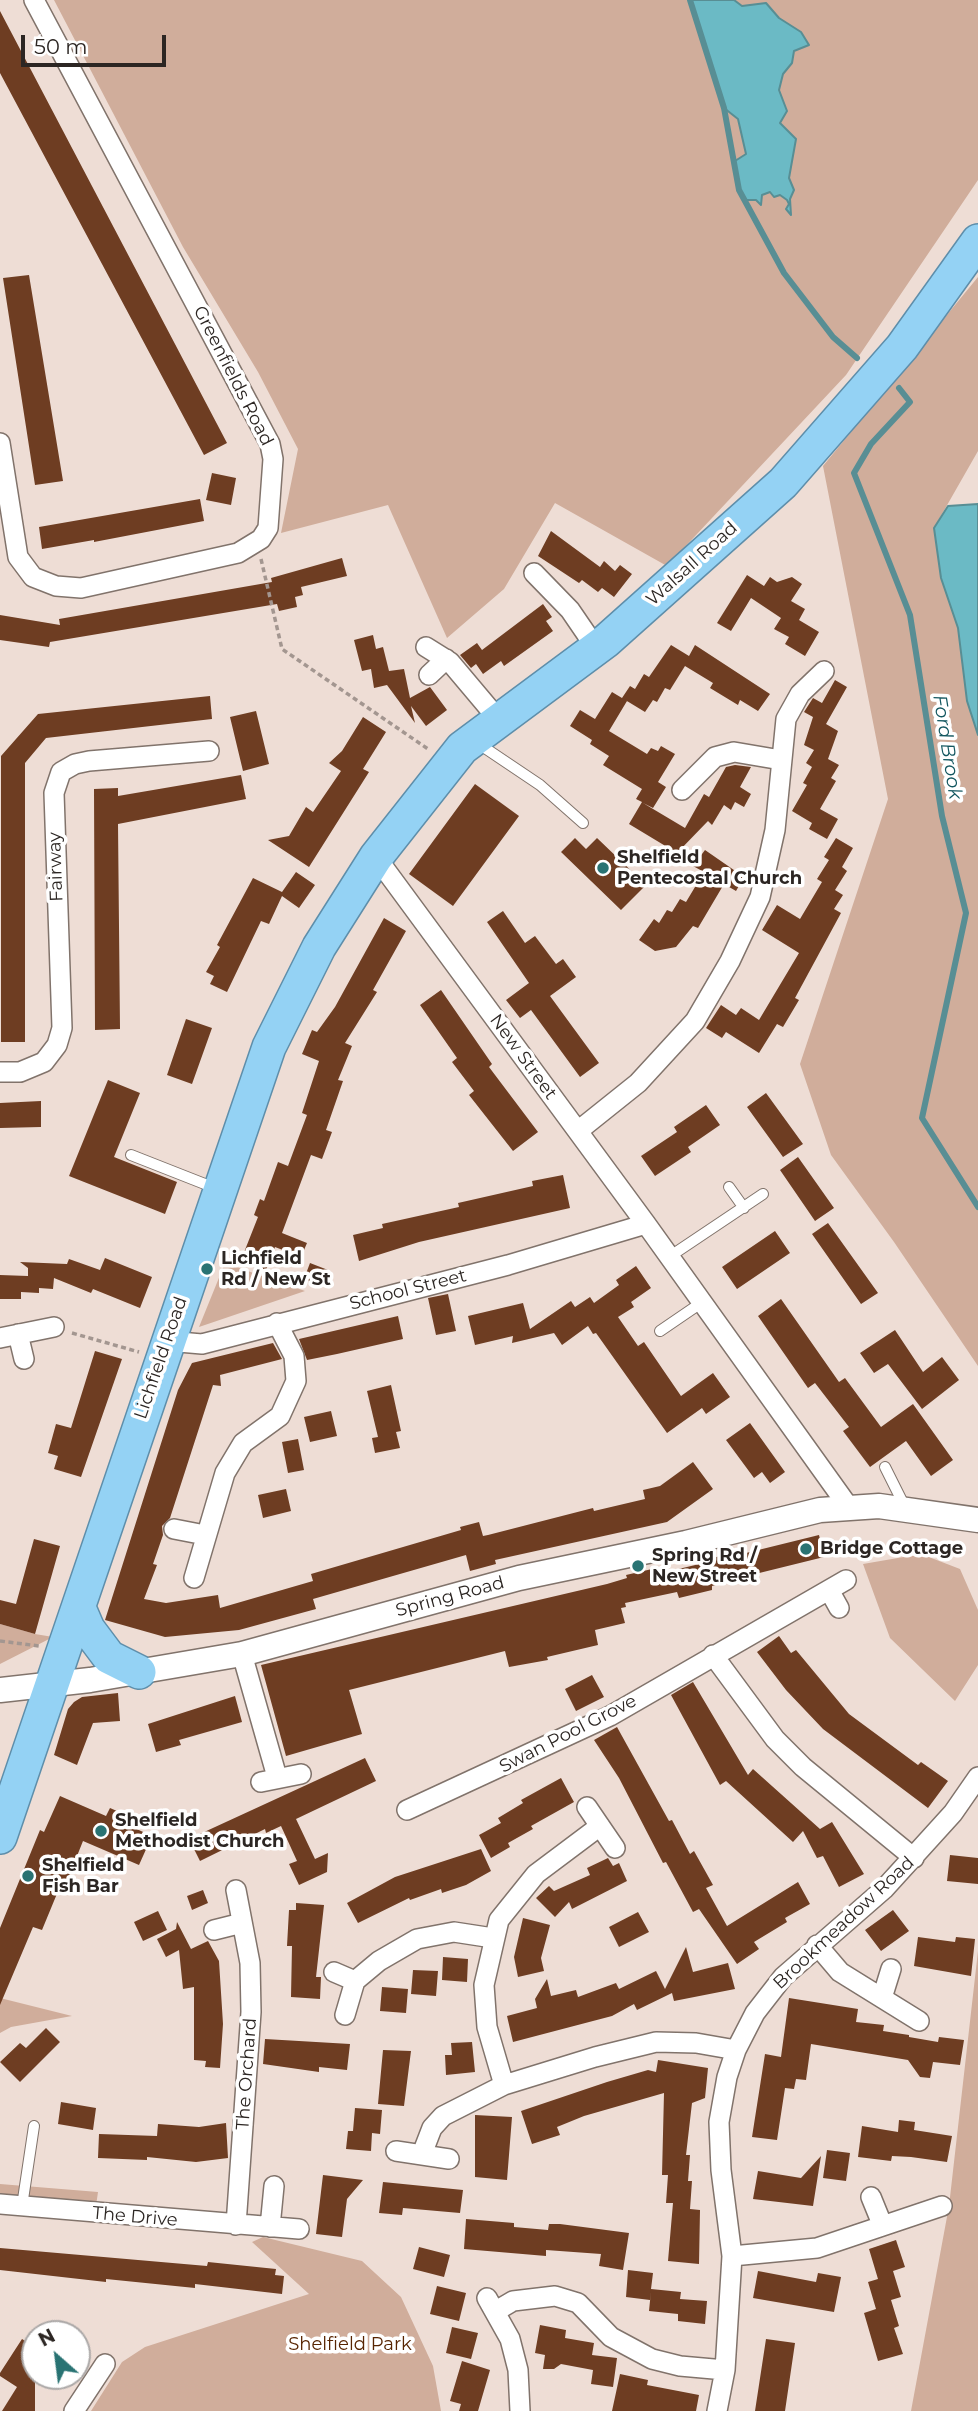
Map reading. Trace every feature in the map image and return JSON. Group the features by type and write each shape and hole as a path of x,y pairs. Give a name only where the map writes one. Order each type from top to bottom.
{"highway":[{"name":"Walsall Road","path":"376,857 472,740 596,648 783,483 902,347 978,240"},
{"name":"Lichfield Road","path":"0,1837 269,1047 295,991 376,857"},
{"path":"79,1608 88,1629 109,1657 139,1672"}],"street":[{"name":"Greenfields Road","path":"34,0 54,32 270,444 273,459 268,528 261,540"},
{"path":"0,443 18,557 33,577 56,586 81,588 225,556 238,553 261,540"},
{"path":"534,573 570,610 596,648"},
{"path":"426,647 446,659 498,719"},
{"path":"429,675 446,659"},
{"path":"578,1131 638,1083 695,1021 730,961 760,897 775,830 786,719 800,694 824,671"},
{"name":"Fairway","path":"0,1072 20,1072 44,1062 57,1045 62,1028 54,793 61,772 75,764 89,761 209,751"},
{"path":"682,790 715,757 734,752 781,760"},
{"name":"New Street","path":"376,857 646,1224 848,1506"},
{"name":"School Street","path":"164,1350 202,1344 508,1265 646,1224"},
{"path":"194,1578 225,1474 243,1443 279,1416 296,1381 294,1356 277,1324"},
{"path":"24,1359 9,1336 54,1327"},
{"name":"Spring Road","path":"0,1690 52,1685 242,1654 519,1578 848,1506 906,1509 973,1524"},
{"path":"174,1529 205,1535"},
{"name":"Swan Pool Grove","path":"417,1814 610,1716 837,1585 839,1608"},
{"path":"242,1654 269,1780 302,1774"},
{"path":"713,1656 775,1739 803,1767 914,1858"},
{"name":"Brookmeadow Road","path":"717,2411 725,2370 732,2256 721,2170 719,2122 727,2077 736,2050 755,2013 783,1976 884,1889 953,1813 978,1777"},
{"path":"587,1807 615,1848"},
{"path":"504,2085 488,2026 484,1985 499,1920 536,1874 600,1826"},
{"name":"The Orchard","path":"236,1891 250,1963 251,2012 236,2225"},
{"path":"214,1930 242,1923"},
{"path":"345,2015 355,1982 379,1961 417,1939 454,1932 493,1938"},
{"path":"817,1945 840,1972 919,2021"},
{"path":"882,1998 891,1969"},
{"path":"334,1972 355,1982"},
{"path":"422,2154 432,2128 443,2116 504,2085 595,2057 656,2042 696,2043 736,2050"},
{"path":"396,2151 449,2159"},
{"path":"270,2227 275,2186"},
{"path":"871,2197 882,2224"},
{"name":"The Drive","path":"0,2204 299,2229"},
{"path":"732,2256 817,2248 942,2206"},
{"path":"520,2411 518,2370 509,2339 492,2304 555,2296 578,2303 611,2337 652,2359 680,2366 725,2370"},
{"path":"91,2374 105,2364"},
{"path":"74,2411 81,2390"}],"lane":[{"path":"472,740 540,785 583,823"},
{"path":"131,1155 219,1190"},
{"path":"729,1186 744,1208"},
{"path":"669,1257 763,1194"},
{"path":"660,1331 701,1303"},
{"path":"885,1467 906,1509"},
{"path":"22,2206 34,2126"}],"path":[{"path":"261,540 261,558 282,649 450,764"},
{"path":"54,1327 164,1350"},
{"path":"0,1641 66,1649"}],"green space":[{"path":"54,0 978,0 978,180 846,375 667,566 555,503 504,589 447,638 388,505 281,533 298,449 258,372 183,247"},
{"path":"978,277 978,451 934,528 941,578 958,628 967,701 978,735 978,1366 831,1155 800,1064 888,799 823,466"},
{"path":"225,1263 305,1291 199,1327"},
{"path":"921,1554 960,1569 978,1610 978,1665 955,1701 890,1638 863,1564"},
{"path":"0,1624 35,1634 53,1637 0,1664"},
{"path":"978,1951 978,2411 911,2411 949,2206"},
{"path":"0,1998 72,2016 11,2027 0,2033"},
{"path":"0,2184 98,2192 96,2206 0,2195"},
{"name":"Shelfield Park","path":"263,2237 362,2261 401,2297 433,2366 441,2411 91,2411 122,2362 145,2347 309,2294 252,2242"}],"water":[{"path":"690,0 734,0 742,6 766,3 779,18 801,32 809,45 794,51 792,63 783,74 779,90 787,111 780,123 796,139 789,178 794,190 790,199 791,215 786,209 789,204 787,200 780,195 774,197 770,192 762,195 761,205 756,200 744,200 739,190 733,165 746,154 738,119 724,108"},
{"path":"978,504 978,735 967,701 958,628 941,578 934,528 948,506"}],"building":[{"path":"0,11 227,443 204,455 0,73"},
{"path":"29,275 63,481 35,485 3,278"},
{"path":"212,473 236,478 231,505 206,500"},
{"path":"200,499 204,521 42,549 39,527"},
{"path":"551,531 600,567 604,561 615,571 620,565 632,574 614,597 602,588 598,592 582,580 579,583 538,556"},
{"path":"342,558 347,576 301,587 303,595 295,597 297,607 279,611 277,604 50,642 49,647 0,640 0,615 60,625 59,619 272,582 271,578"},
{"path":"747,575 764,586 770,577 777,582 792,577 802,584 791,601 805,609 799,620 819,632 805,656 785,644 789,637 774,629 781,618 751,598 731,631 717,623"},
{"path":"543,604 552,617 546,621 553,631 504,666 501,661 483,674 476,664 471,668 460,655 477,643 482,650"},
{"path":"373,635 376,649 383,647 389,671 404,669 410,698 430,687 447,710 426,726 411,706 415,723 387,685 374,688 371,669 362,671 354,640"},
{"path":"671,645 689,656 695,645 770,694 758,711 740,700 738,705 710,688 713,683 685,666 670,690 665,688 657,702 653,700 645,712 622,698 630,686 635,689 644,674 649,677"},
{"path":"835,680 847,687 826,724 838,731 828,759 839,765 831,778 836,781 820,809 838,819 827,839 809,829 812,823 792,811 807,785 803,783 812,767 806,763 814,750 804,745 813,717 804,712 813,698 822,703"},
{"path":"612,692 627,701 609,731 647,754 651,748 658,751 661,746 675,754 658,782 666,787 653,808 643,803 685,828 704,794 709,797 726,767 735,765 751,767 740,787 751,794 744,807 735,802 731,810 724,805 712,825 708,821 677,853 629,824 642,802 636,799 642,789 603,765 609,756 590,744 592,740 570,726 580,710 595,719"},
{"path":"210,696 212,719 46,738 25,763 25,1042 1,1042 1,756 38,714"},
{"path":"256,711 269,764 243,771 230,717"},
{"path":"363,717 386,732 363,769 369,772 309,867 268,840 289,836 306,807 313,812 341,771 329,763 342,751"},
{"path":"241,775 246,799 118,824 120,1029 95,1030 94,789 118,788 118,796"},
{"path":"475,784 519,816 453,906 409,874"},
{"name":"Shelfield Pentecostal Church","path":"575,838 586,849 597,838 646,885 621,910 561,852"},
{"path":"836,838 853,848 842,867 847,871 835,890 843,895 834,909 841,913 795,998 799,1000 783,1027 777,1024 759,1053 726,1032 722,1038 706,1028 721,1005 736,1015 741,1008 759,1020 799,953 762,930 777,905 800,919 822,882 817,879 829,860 824,857"},
{"path":"705,850 744,877 736,891 724,884 698,928 693,926 676,947 655,951 639,940 654,919 659,923 667,910 672,912 680,899 686,902 704,872 693,866"},
{"path":"296,872 315,885 299,908 282,896 269,924 261,921 227,992 210,984 214,976 206,972 220,947 217,945 253,878 282,892"},
{"path":"503,911 525,943 535,936 556,964 563,959 576,977 550,996 599,1063 580,1077 531,1010 520,1018 506,1000 529,983 487,922"},
{"path":"384,918 406,931 373,990 377,992 345,1043 352,1046 338,1080 343,1081 326,1130 332,1132 322,1159 311,1155 282,1233 307,1243 301,1257 275,1247 266,1270 241,1260 258,1217 254,1215 260,1199 264,1201 278,1162 288,1166 307,1115 302,1113 319,1061 302,1054 312,1030 317,1032 335,1007"},
{"path":"441,990 492,1064 489,1067 538,1132 513,1151 469,1095 474,1091 452,1062 457,1058 420,1005"},
{"path":"186,1019 212,1028 192,1084 167,1075"},
{"path":"108,1080 140,1093 114,1157 177,1182 165,1214 69,1176"},
{"path":"766,1093 803,1144 783,1157 747,1107"},
{"path":"41,1101 41,1127 0,1128 0,1103"},
{"path":"706,1105 720,1125 688,1147 691,1152 655,1176 641,1156 677,1132 674,1127"},
{"path":"798,1157 834,1208 815,1221 780,1170"},
{"path":"563,1175 570,1208 419,1242 359,1261 353,1235 383,1228 382,1224 459,1207 458,1203 533,1186 532,1181"},
{"path":"828,1223 878,1293 861,1304 812,1234"},
{"path":"775,1231 790,1253 737,1289 722,1267"},
{"path":"105,1258 152,1277 140,1308 93,1289 91,1293 54,1278 53,1289 39,1288 39,1293 21,1292 21,1299 0,1299 0,1275 28,1276 28,1268 20,1262 67,1264 69,1259 100,1270"},
{"path":"310,1263 328,1270 322,1285 304,1279"},
{"path":"636,1266 651,1288 631,1302 634,1307 618,1317 638,1346 644,1342 681,1396 713,1373 730,1397 706,1414 702,1408 667,1433 596,1333 593,1334 588,1326 562,1345 554,1333 512,1343 513,1336 475,1345 468,1316 523,1303 530,1329 571,1301 575,1307 590,1297 594,1303 619,1285 616,1280"},
{"path":"448,1294 456,1331 436,1335 428,1298"},
{"path":"781,1299 839,1382 845,1378 881,1427 913,1404 953,1460 931,1476 906,1441 870,1467 843,1431 849,1427 815,1383 808,1388 758,1316"},
{"path":"398,1316 403,1339 307,1360 299,1339"},
{"path":"895,1330 923,1372 942,1357 959,1380 922,1409 888,1364 874,1373 860,1353"},
{"path":"273,1343 282,1359 220,1375 221,1386 213,1385 170,1518 162,1526 163,1535 153,1564 157,1565 144,1599 166,1603 218,1595 220,1608 313,1581 311,1574 461,1530 460,1527 479,1522 483,1536 593,1508 594,1511 645,1499 643,1490 660,1486 693,1462 713,1489 667,1522 495,1560 496,1564 470,1571 466,1555 313,1599 316,1609 239,1630 165,1637 105,1620 178,1390 192,1363"},
{"path":"95,1351 122,1359 81,1477 54,1469 58,1456 48,1453 56,1424 71,1428"},
{"path":"391,1385 401,1431 396,1432 400,1448 375,1453 372,1438 378,1437 367,1391"},
{"path":"331,1411 337,1436 310,1442 304,1417"},
{"path":"750,1423 785,1472 770,1483 762,1472 754,1478 726,1440"},
{"path":"298,1439 304,1470 288,1473 282,1442"},
{"path":"286,1489 291,1511 263,1518 258,1495"},
{"path":"819,1535 824,1557 735,1579 712,1586 712,1590 679,1598 677,1592 625,1603 626,1607 621,1608 625,1623 595,1630 598,1645 547,1657 548,1660 509,1667 505,1651 349,1690 362,1734 286,1756 261,1665 607,1584 627,1578 626,1575 665,1566 666,1572 712,1561 712,1558 742,1551 742,1554"},
{"path":"34,1539 60,1546 35,1634 0,1624 0,1600 16,1604"},
{"path":"779,1636 791,1653 796,1650 849,1714 918,1765 921,1762 948,1781 928,1808 823,1729 786,1690 757,1652"},
{"path":"592,1675 604,1697 576,1711 565,1689"},
{"path":"693,1682 748,1775 753,1769 820,1829 832,1822 864,1874 839,1887 823,1856 817,1858 803,1831 793,1842 726,1781 720,1785 671,1695"},
{"path":"118,1693 120,1721 93,1723 77,1765 54,1755 68,1709 74,1702 82,1697"},
{"path":"235,1696 242,1722 179,1740 181,1745 156,1752 148,1724"},
{"path":"617,1727 669,1821 672,1820 690,1854 694,1851 713,1885 706,1888 727,1926 798,1882 810,1904 785,1918 787,1922 754,1942 759,1949 737,1964 699,1909 693,1912 666,1862 663,1863 619,1778 594,1740"},
{"path":"365,1758 376,1781 296,1819 315,1859 328,1853 327,1872 299,1885 289,1864 297,1861 281,1826 266,1833 265,1829 200,1861 189,1839"},
{"path":"561,1778 574,1802 531,1826 533,1829 508,1843 510,1847 491,1858 479,1835 501,1823 498,1818 523,1803 521,1800"},
{"path":"60,1796 106,1816 110,1808 133,1818 130,1826 152,1836 139,1865 83,1841 65,1886 61,1884 42,1930 33,1927 0,2005 0,1928 40,1830 44,1832"},
{"path":"481,1849 491,1871 466,1885 442,1893 441,1889 410,1900 409,1898 358,1923 347,1903 395,1877"},
{"path":"950,1855 978,1858 978,1884 947,1881"},
{"path":"608,1858 613,1866 619,1863 627,1881 572,1909 569,1902 555,1917 536,1898 549,1886 554,1891 590,1875 587,1868"},
{"path":"203,1890 208,1903 192,1910 187,1896"},
{"path":"296,1903 324,1905 316,1977 321,1977 320,1999 291,1997 292,1946 287,1946 289,1910 296,1910"},
{"path":"893,1910 909,1931 881,1951 865,1930"},
{"path":"158,1911 167,1930 143,1941 134,1922"},
{"path":"638,1912 649,1932 619,1947 609,1927"},
{"path":"523,1918 550,1925 541,1958 544,1971 518,1977 514,1957"},
{"path":"177,1922 191,1949 208,1941 219,1961 223,2024 220,2068 205,2067 206,2061 194,2060 194,1987 183,1989 179,1950 166,1957 157,1939 176,1929"},
{"path":"918,1937 955,1942 956,1937 975,1939 971,1976 914,1966"},
{"path":"686,1947 693,1972 728,1963 735,1989 674,2001 672,1993 637,2010 634,2004 612,2016 513,2042 507,2016 537,2008 535,1999 547,1979 551,1996 576,1990 578,1997 616,1983 619,1989 656,1971 665,1989"},
{"path":"443,1957 468,1959 467,1982 442,1980"},
{"path":"413,1970 438,1971 436,1996 411,1994"},
{"path":"382,1987 408,1989 406,2013 380,2011"},
{"path":"789,1998 858,2009 856,2022 884,2025 883,2031 938,2042 939,2037 964,2040 960,2065 933,2062 930,2078 920,2077 908,2060 811,2044 806,2080 796,2079 794,2089 785,2088 777,2140 752,2137 765,2054 781,2057"},
{"path":"46,2028 60,2042 20,2082 0,2062 20,2043 26,2048"},
{"path":"265,2039 350,2044 347,2070 319,2067 319,2072 263,2064"},
{"path":"472,2042 475,2072 446,2075 445,2055 452,2055 451,2043"},
{"path":"383,2050 411,2051 404,2106 378,2104"},
{"path":"658,2060 708,2068 705,2098 692,2103 686,2155 690,2155 688,2181 692,2181 690,2209 700,2210 699,2264 668,2261 673,2203 666,2203 668,2175 662,2175 664,2093 584,2116 557,2127 560,2135 532,2144 521,2111 648,2070 656,2072"},
{"path":"61,2102 96,2108 93,2130 58,2124"},
{"path":"355,2108 382,2110 380,2134 372,2133 371,2151 346,2149 348,2131 353,2131"},
{"path":"475,2115 512,2117 507,2180 475,2177"},
{"path":"899,2120 915,2122 914,2130 952,2136 947,2162 911,2157 892,2156 891,2161 858,2157 862,2126 898,2132"},
{"path":"226,2123 228,2158 196,2162 147,2157 147,2160 98,2158 99,2134 157,2136 158,2124 199,2127"},
{"path":"827,2150 850,2153 846,2181 823,2178"},
{"path":"821,2156 813,2206 753,2199 758,2171 801,2178"},
{"path":"323,2175 363,2180 347,2199 342,2237 316,2234"},
{"path":"383,2182 463,2190 460,2213 403,2208 402,2215 379,2213"},
{"path":"466,2219 514,2223 514,2227 548,2230 549,2224 560,2224 629,2233 623,2270 599,2266 601,2254 546,2250 546,2256 464,2249"},
{"path":"896,2240 905,2267 893,2271 901,2297 891,2300 899,2326 894,2328 903,2354 878,2361 864,2313 876,2309 868,2282 878,2279 869,2249"},
{"path":"419,2247 450,2255 444,2277 413,2269"},
{"path":"0,2248 207,2266 208,2262 276,2269 275,2275 284,2276 282,2294 195,2284 195,2288 106,2279 106,2282 0,2270"},
{"path":"628,2270 653,2273 651,2289 681,2292 680,2299 707,2301 705,2324 678,2321 678,2314 649,2311 651,2291 650,2300 626,2297"},
{"path":"758,2271 816,2282 818,2273 841,2277 834,2312 753,2298"},
{"path":"437,2286 466,2293 459,2321 430,2314"},
{"path":"540,2325 566,2330 565,2338 594,2343 592,2355 617,2358 613,2387 591,2384 593,2370 561,2364 554,2369 543,2369 545,2355 535,2353"},
{"path":"452,2327 478,2333 471,2359 446,2353"},
{"path":"766,2339 795,2343 785,2411 755,2411"},
{"path":"21,2341 21,2390 35,2390 35,2411 2,2411 17,2387 0,2376"},
{"path":"462,2361 490,2370 478,2411 459,2411 461,2404 450,2401"},
{"path":"620,2374 648,2380 647,2385 699,2395 696,2411 612,2411"}],"waterway":[{"path":"690,0 724,108 739,190 784,273 833,337 857,358"},
{"name":"Ford Brook","path":"899,388 910,402 871,444 854,473 910,615 942,816 966,913 922,1118 978,1207"}],"place":[{"name":"Shelfield Pentecostal Church","path":"603,868"},
{"name":"Lichfield Rd / New St","path":"207,1269"},
{"name":"Bridge Cottage","path":"806,1549"},
{"name":"Spring Rd / New Street","path":"638,1566"},
{"name":"Shelfield Methodist Church","path":"101,1831"},
{"name":"Shelfield Fish Bar","path":"28,1876"}]}
